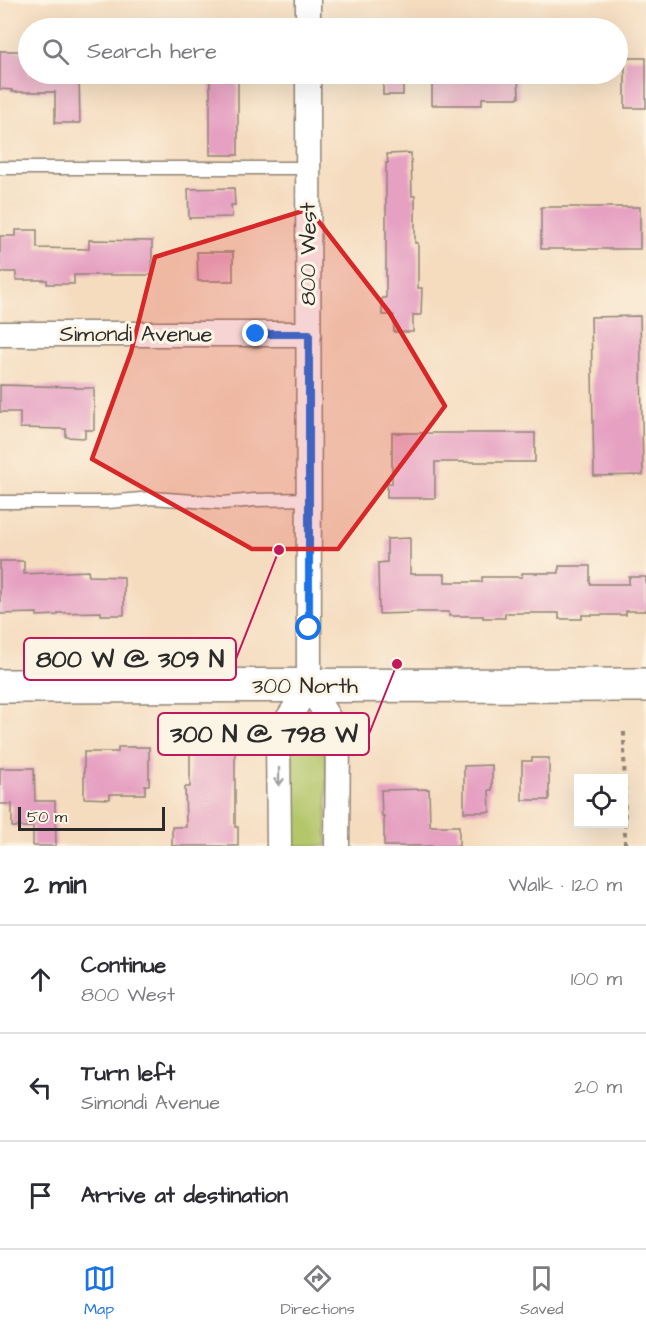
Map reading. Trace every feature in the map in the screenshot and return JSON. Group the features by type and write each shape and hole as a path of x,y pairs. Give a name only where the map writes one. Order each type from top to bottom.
{"street":[{"path":"308,0 308,18"},
{"name":"800 West","path":"308,84 309,686"},
{"name":"Simondi Avenue","path":"0,334 309,334"},
{"name":"300 North","path":"0,686 646,685"},
{"path":"279,846 278,734 309,686 338,734 337,846"}],"lane":[{"path":"0,168 308,168"},
{"path":"0,502 108,502 152,498 223,503 309,499"}],"path":[{"path":"624,732 625,845"}],"highlighted area":[{"path":"309,209 389,312 445,406 338,549 252,549 92,459 131,352 155,257"}],"green space":[{"path":"316,747 327,757 327,846 285,846 290,750"}],"building":[{"path":"0,51 18,51 18,84 79,84 80,123 55,123 55,92 12,92 12,90 0,89"},
{"path":"628,58 646,58 646,108 625,108"},
{"path":"210,84 238,84 238,155 210,155"},
{"path":"383,84 403,84 403,95 383,95"},
{"path":"432,84 518,84 519,98 482,98 482,105 432,105"},
{"path":"411,153 412,196 415,196 415,243 418,243 418,288 422,288 421,315 413,315 413,332 394,332 394,315 382,315 382,298 386,298 386,163 388,163 387,154"},
{"path":"234,188 235,205 231,205 232,217 189,218 188,189"},
{"path":"541,207 640,207 640,249 541,249"},
{"path":"16,230 37,230 37,248 89,249 89,240 152,241 152,275 74,275 74,284 47,284 47,280 16,280 16,272 0,272 0,236 16,236"},
{"path":"197,252 233,252 233,281 198,281"},
{"path":"640,316 643,475 594,476 591,317"},
{"path":"0,385 94,388 94,430 85,430 85,438 66,437 66,429 20,428 20,412 0,412"},
{"path":"392,433 535,433 535,462 435,462 435,498 387,498 387,483 392,483"},
{"path":"410,538 410,574 445,574 445,582 482,582 482,577 522,577 522,573 559,573 559,566 590,566 590,584 629,584 629,577 646,577 646,611 626,611 626,615 582,615 582,619 559,619 559,613 505,613 505,618 449,616 449,612 379,614 378,563 387,562 387,539"},
{"path":"0,561 24,561 24,574 88,571 89,576 124,577 124,615 101,615 101,612 37,616 37,613 0,614"},
{"path":"118,747 149,747 149,785 145,785 145,794 110,794 110,799 84,798 84,752 118,752"},
{"path":"190,749 235,749 235,827 238,827 238,846 172,846 172,827 186,827 185,787 190,787"},
{"path":"532,758 549,758 549,800 522,800 522,761 532,761"},
{"path":"492,765 492,790 489,790 490,812 464,812 464,766"},
{"path":"0,768 34,768 35,801 55,801 56,846 33,846 33,827 12,827 12,804 0,804"},
{"path":"429,789 430,826 459,826 459,846 384,846 381,790"}],"place":[{"name":"800 W @ 309 N","path":"279,550"},
{"name":"300 N @ 798 W","path":"397,664"}],"route":[{"path":"256,334 309,334 309,628"}]}
